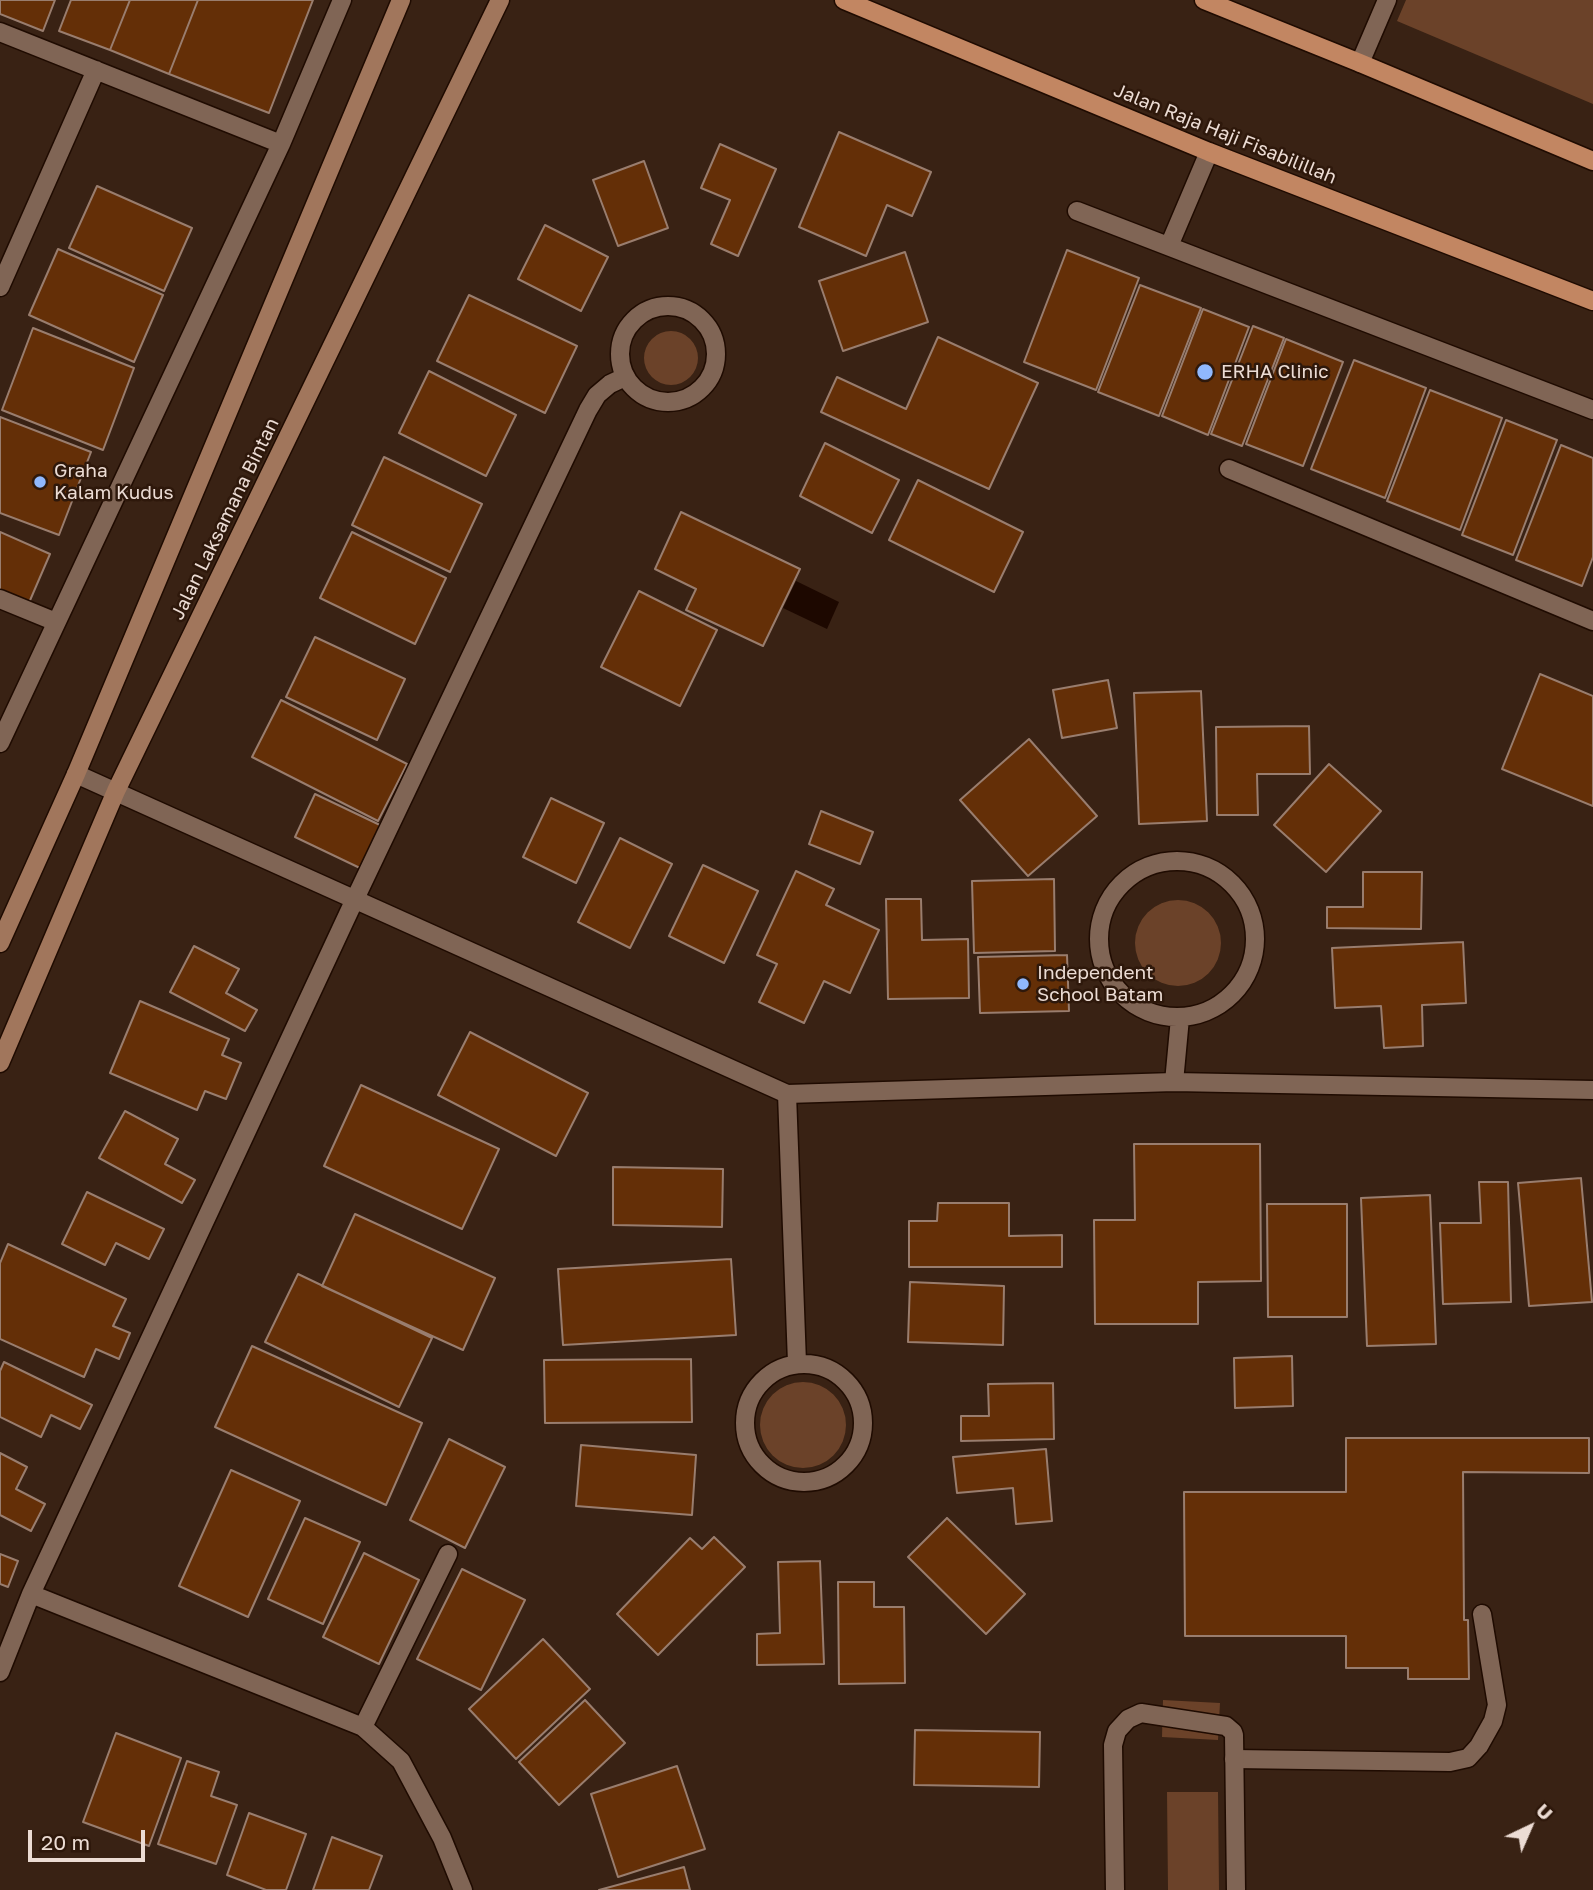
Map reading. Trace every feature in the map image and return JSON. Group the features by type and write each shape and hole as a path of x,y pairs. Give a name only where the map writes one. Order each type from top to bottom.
{"main road":[{"name":"Jalan Laksamana Bintan","path":"0,943 76,774 401,0"},
{"name":"Jalan Laksamana Bintan","path":"0,1063 117,791 500,0"},
{"name":"Jalan Raja Haji Fisabilillah","path":"844,0 1209,152 1593,301"},
{"path":"1212,2 1593,161"}],"street":[{"path":"0,743 281,144 342,0"},
{"path":"1360,63 1387,0"},
{"path":"0,32 281,144"},
{"path":"0,287 96,69"},
{"path":"1169,246 1209,152"},
{"path":"1077,211 1593,410"},
{"path":"677,306 693,313 705,323 713,337 716,354 713,370 705,385 693,395 678,401 662,401 641,393 625,377 620,346 634,319 646,310 677,306"},
{"path":"0,1672 31,1594 355,900 588,410 597,396 610,384 625,377"},
{"path":"1229,469 1593,621"},
{"path":"0,598 56,622"},
{"path":"76,774 787,1094 1174,1082 1593,1090"},
{"path":"1178,860 1204,864 1228,878 1246,899 1255,924 1255,952 1246,977 1229,999 1207,1013 1180,1018 1155,1014 1133,1003 1115,986 1103,964 1098,939 1102,915 1113,892 1130,875 1153,863 1178,860"},
{"path":"1174,1082 1180,1018"},
{"path":"787,1094 797,1363"},
{"path":"797,1363 816,1364 833,1371 848,1383 859,1399 863,1418 862,1436 855,1454 843,1468 827,1478 808,1482 788,1480 770,1472 755,1457 746,1438 744,1418 749,1398 761,1381 777,1369 797,1363"},
{"path":"362,1727 448,1554"},
{"path":"31,1594 362,1727 401,1761 442,1838 463,1890"},
{"path":"1234,1759 1450,1762 1468,1758 1479,1746 1493,1721 1497,1705 1482,1614"},
{"path":"1115,1890 1113,1745 1122,1725 1141,1713 1226,1726 1234,1735 1236,1890"}],"shaded area":[{"path":"1406,0 1593,0 1593,104 1397,21"},
{"path":"671,331 690,339 698,358 690,377 671,385 652,377 644,358 652,339"},
{"path":"796,581 839,602 827,629 783,608"},
{"path":"1178,900 1202,907 1214,919 1221,943 1214,967 1202,979 1178,986 1154,979 1142,967 1135,943 1142,919 1154,907"},
{"path":"803,1382 827,1389 839,1401 846,1425 839,1449 827,1461 803,1468 779,1461 767,1449 760,1425 767,1401 779,1389"},
{"path":"1163,1700 1220,1703 1218,1740 1162,1737"},
{"path":"1167,1792 1218,1792 1219,1890 1168,1890"}],"building":[{"path":"0,0 55,0 43,31 0,14"},
{"path":"71,0 130,0 110,50 59,31"},
{"path":"130,0 198,0 169,74 110,50"},
{"path":"198,0 313,0 269,113 169,74"},
{"path":"839,132 931,172 912,216 887,205 866,256 799,227"},
{"path":"720,144 776,169 738,256 711,244 730,200 701,188"},
{"path":"644,161 668,228 618,246 593,180"},
{"path":"97,186 192,228 164,291 69,248"},
{"path":"545,225 608,257 581,311 518,279"},
{"path":"58,249 163,295 134,362 29,315"},
{"path":"1067,250 1139,278 1096,390 1024,362"},
{"path":"905,252 928,322 843,351 819,281"},
{"path":"1140,285 1201,308 1159,416 1098,392"},
{"path":"469,295 577,346 545,413 437,361"},
{"name":"ERHA Clinic","path":"1203,309 1249,327 1208,435 1162,416"},
{"path":"1253,326 1284,338 1242,446 1211,434"},
{"path":"33,328 134,368 103,450 2,410"},
{"path":"938,337 1038,383 989,489 821,412 837,377 906,409"},
{"path":"1286,339 1343,362 1303,466 1246,444"},
{"path":"1354,360 1426,388 1385,498 1311,469"},
{"path":"429,371 516,415 486,476 399,433"},
{"path":"1430,390 1502,418 1460,530 1387,501"},
{"name":"Graha Kalam Kudus","path":"0,417 91,452 59,535 0,513"},
{"path":"1506,420 1557,440 1513,555 1462,535"},
{"path":"825,443 899,480 872,533 800,496"},
{"path":"1561,445 1593,458 1593,557 1582,586 1516,560"},
{"path":"384,457 482,504 450,572 352,525"},
{"path":"918,480 1023,532 994,592 889,540"},
{"path":"681,512 800,569 763,646 686,610 696,589 655,569"},
{"path":"0,532 50,554 28,605 0,592"},
{"path":"352,532 446,578 415,644 320,598"},
{"path":"639,591 717,630 680,706 601,667"},
{"path":"315,637 405,679 377,740 286,697"},
{"path":"1540,674 1593,696 1593,806 1502,769"},
{"path":"1108,680 1117,728 1062,738 1053,690"},
{"path":"1201,691 1207,821 1139,824 1134,693"},
{"path":"281,700 407,764 378,821 252,757"},
{"path":"1309,726 1310,774 1257,774 1258,815 1217,815 1216,727"},
{"path":"1029,739 1097,816 1028,876 960,800"},
{"path":"1329,764 1381,811 1326,872 1274,825"},
{"path":"315,794 382,826 362,869 295,837"},
{"path":"551,798 604,823 576,883 523,857"},
{"path":"821,811 873,832 860,864 809,844"},
{"path":"620,838 672,864 630,948 578,922"},
{"path":"703,865 758,891 724,963 669,936"},
{"path":"796,871 834,889 826,905 879,930 850,993 824,981 804,1023 759,1002 777,964 757,955"},
{"path":"1363,872 1422,872 1421,929 1327,928 1327,907 1363,907"},
{"path":"1054,879 1055,951 974,953 972,881"},
{"path":"886,899 921,899 922,940 968,939 969,998 888,999"},
{"path":"1463,942 1466,1003 1422,1005 1423,1046 1384,1048 1381,1006 1335,1008 1332,948"},
{"path":"194,946 239,969 226,993 257,1010 245,1031 170,992"},
{"name":"Independent School Batam","path":"1067,955 1069,1011 980,1013 978,957"},
{"path":"140,1001 229,1039 222,1055 241,1063 226,1099 205,1091 197,1110 110,1073"},
{"path":"470,1032 588,1093 556,1156 438,1095"},
{"path":"361,1085 499,1149 462,1229 324,1166"},
{"path":"125,1111 178,1139 165,1164 195,1180 182,1203 99,1158"},
{"path":"1134,1144 1260,1144 1261,1281 1198,1282 1198,1324 1095,1324 1094,1220 1135,1220"},
{"path":"613,1167 723,1169 722,1227 613,1225"},
{"path":"1581,1178 1592,1302 1529,1306 1518,1183"},
{"path":"1479,1182 1508,1182 1511,1302 1443,1304 1440,1223 1481,1223"},
{"path":"87,1192 164,1229 149,1259 116,1243 105,1265 62,1244"},
{"path":"1430,1195 1436,1344 1367,1346 1361,1198"},
{"path":"938,1203 1009,1203 1009,1236 1062,1235 1062,1267 909,1267 909,1221 937,1221"},
{"path":"1267,1204 1347,1204 1347,1317 1268,1317"},
{"path":"355,1214 495,1278 463,1350 322,1286"},
{"path":"8,1244 126,1299 113,1326 130,1333 119,1359 96,1349 84,1377 0,1339 0,1263"},
{"path":"731,1259 736,1335 563,1345 558,1269"},
{"path":"298,1274 432,1338 399,1407 265,1342"},
{"path":"910,1282 1004,1286 1003,1345 908,1342"},
{"path":"252,1346 422,1423 386,1505 215,1427"},
{"path":"1292,1356 1293,1406 1235,1408 1234,1358"},
{"path":"691,1359 692,1422 545,1423 544,1360"},
{"path":"4,1362 92,1405 80,1429 51,1415 41,1437 0,1417 0,1371"},
{"path":"1053,1383 1054,1439 961,1441 961,1416 989,1416 988,1384"},
{"path":"1346,1438 1589,1438 1589,1473 1463,1472 1464,1620 1468,1620 1469,1679 1408,1679 1408,1668 1346,1668 1346,1636 1185,1636 1184,1492 1346,1492"},
{"path":"449,1439 505,1467 465,1548 410,1520"},
{"path":"581,1445 696,1455 692,1515 576,1506"},
{"path":"1046,1449 1052,1521 1016,1524 1013,1488 957,1493 953,1457"},
{"path":"0,1453 27,1467 16,1489 45,1504 31,1531 0,1515"},
{"path":"231,1470 300,1501 248,1617 179,1586"},
{"path":"305,1518 360,1542 323,1624 268,1599"},
{"path":"947,1518 1025,1594 986,1634 908,1557"},
{"path":"714,1537 745,1567 658,1655 617,1614 690,1538 702,1549"},
{"path":"364,1553 419,1580 379,1664 323,1637"},
{"path":"0,1554 18,1561 8,1587 0,1584"},
{"path":"820,1561 824,1664 757,1665 757,1634 780,1633 778,1562"},
{"path":"462,1569 525,1600 481,1690 417,1659"},
{"path":"838,1582 874,1582 874,1607 904,1607 905,1683 839,1684"},
{"path":"543,1639 590,1689 516,1759 469,1709"},
{"path":"585,1700 625,1743 559,1805 519,1762"},
{"path":"915,1730 1040,1732 1039,1787 914,1785"},
{"path":"116,1733 181,1758 149,1846 83,1822"},
{"path":"187,1761 219,1772 211,1796 237,1805 216,1864 158,1844"},
{"path":"677,1766 705,1849 618,1877 591,1794"},
{"path":"249,1813 306,1834 286,1890 266,1890 227,1875"},
{"path":"332,1837 382,1856 369,1890 313,1890"},
{"path":"684,1867 690,1890 599,1890"}],"place":[{"name":"ERHA Clinic","path":"1205,372"},
{"name":"Graha Kalam Kudus","path":"40,482"},
{"name":"Independent School Batam","path":"1023,984"}]}
